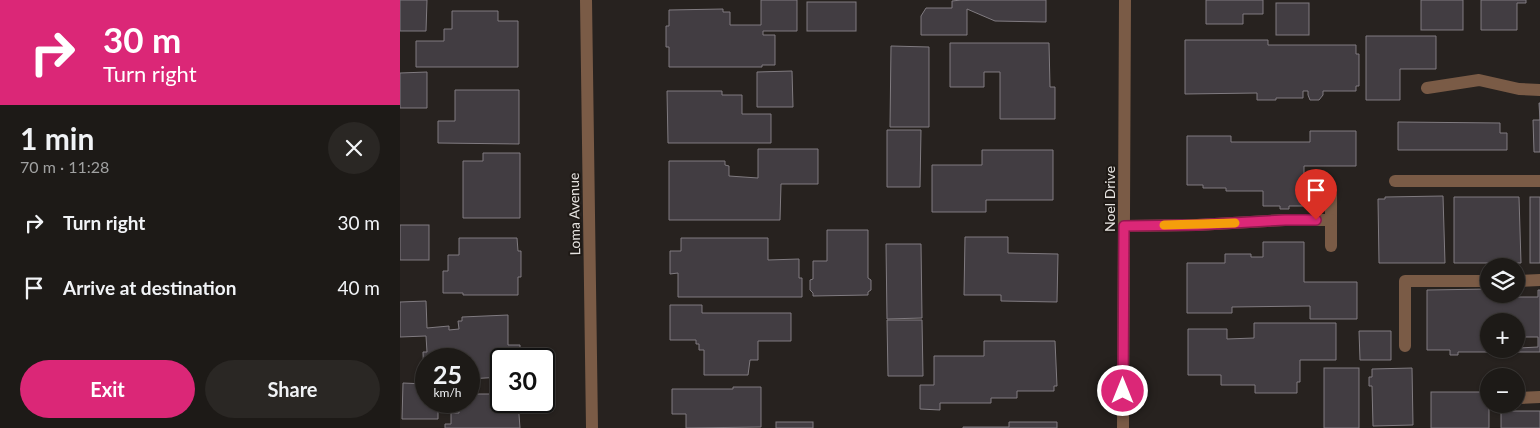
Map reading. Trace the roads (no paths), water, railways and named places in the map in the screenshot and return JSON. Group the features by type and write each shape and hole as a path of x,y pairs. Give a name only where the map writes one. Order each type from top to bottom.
{"street":[{"name":"Loma Avenue","path":"586,0 592,428"},
{"name":"Noel Drive","path":"1123,428 1125,0"},
{"path":"1427,88 1479,80 1518,89 1540,90"},
{"path":"1395,181 1540,181"},
{"path":"1331,196 1331,246"},
{"path":"1124,226 1331,220"},
{"path":"1525,281 1540,280"},
{"path":"1405,346 1405,281 1480,281"},
{"path":"1525,398 1540,397"}]}
